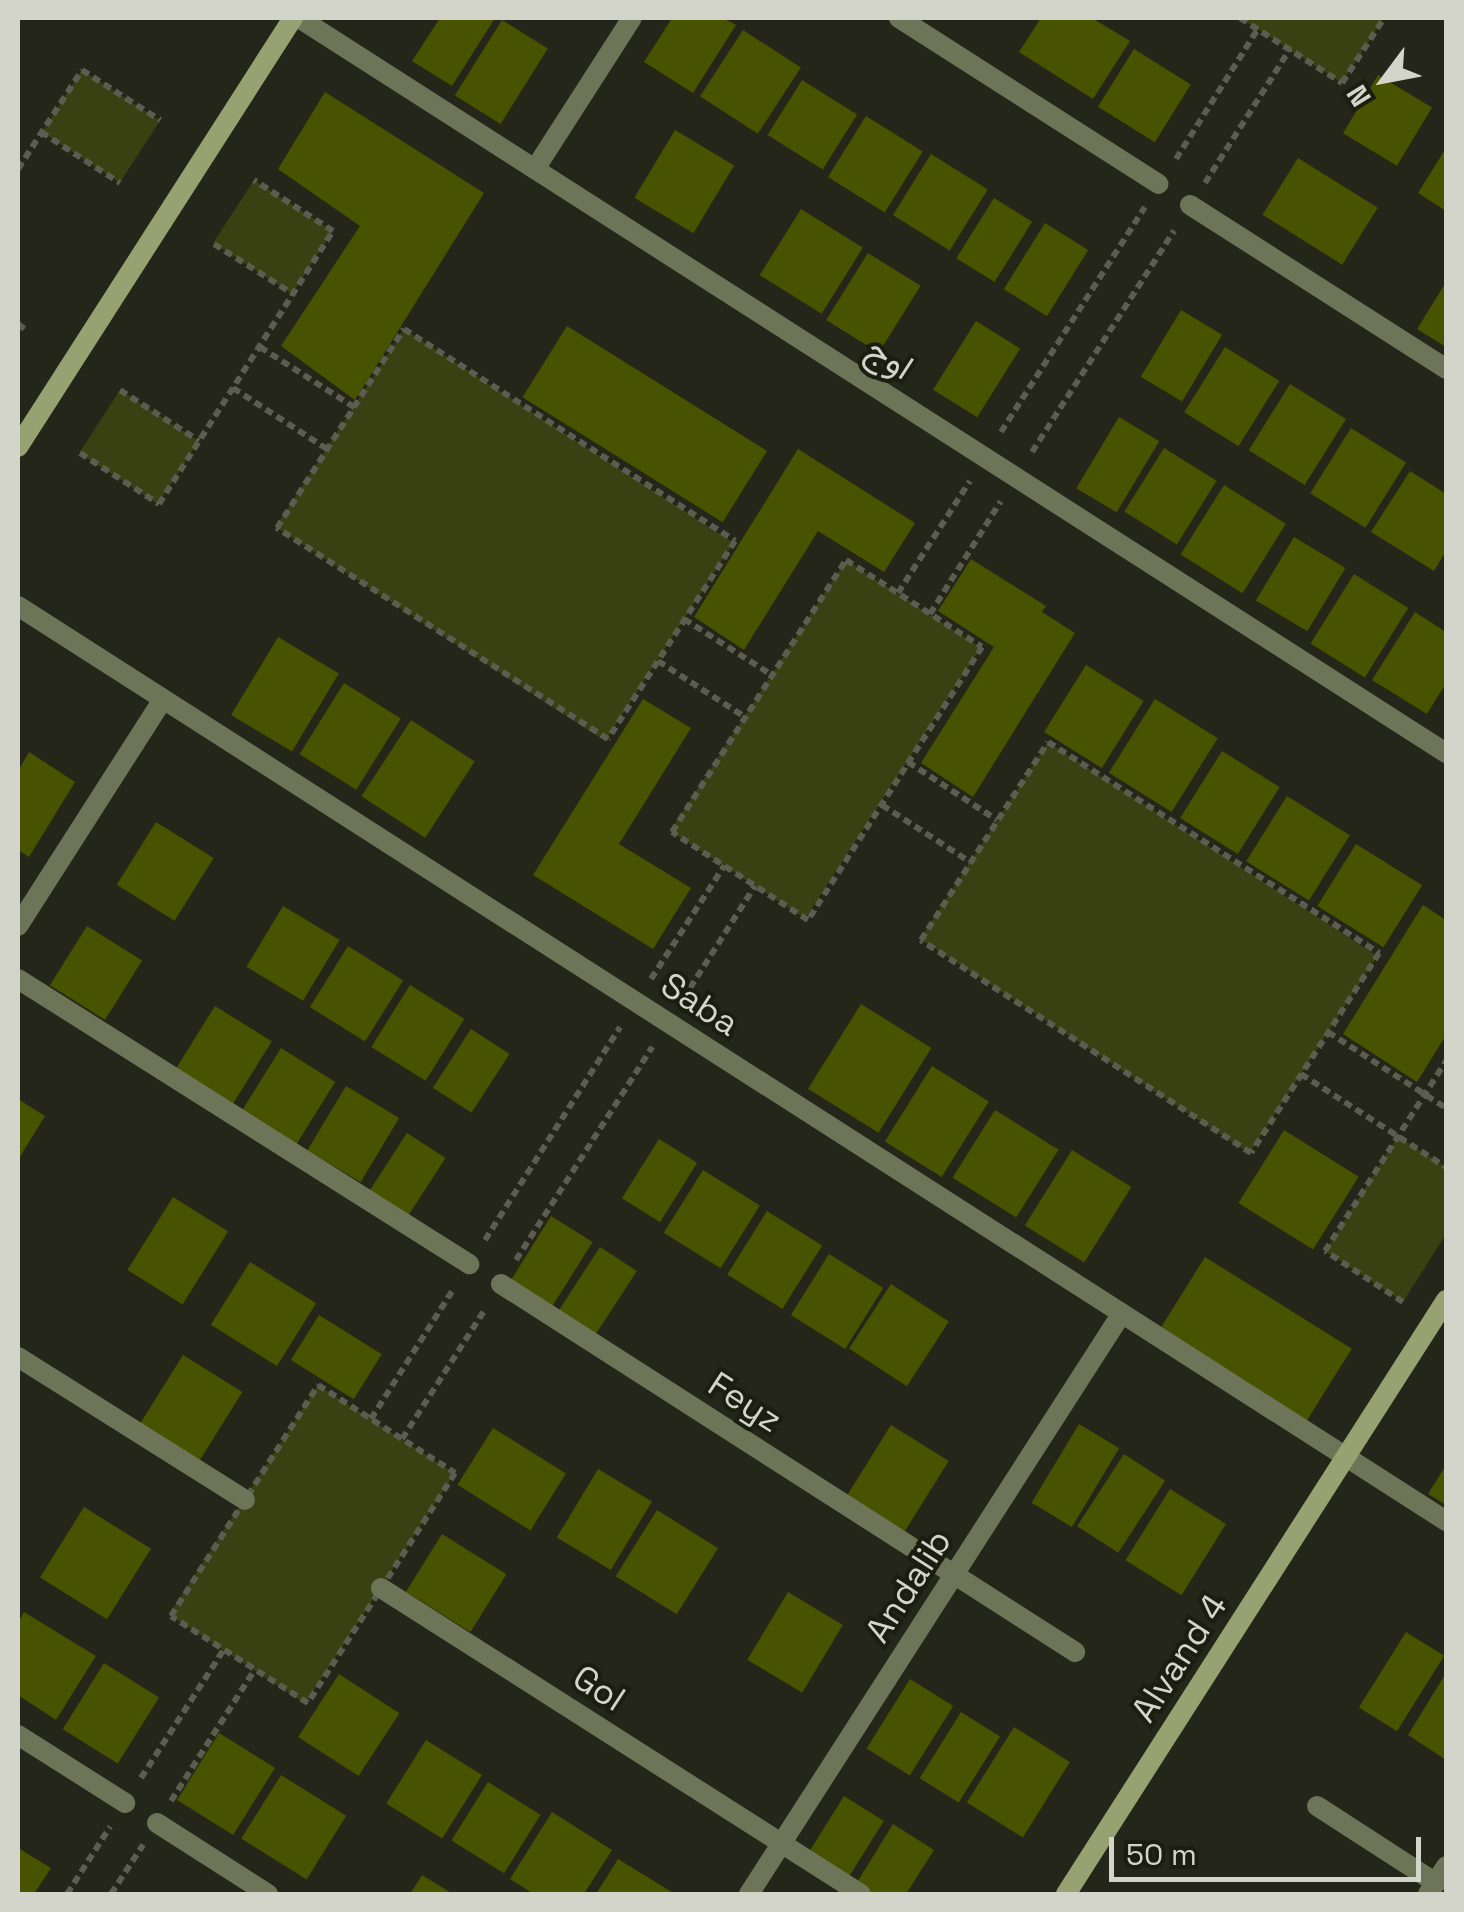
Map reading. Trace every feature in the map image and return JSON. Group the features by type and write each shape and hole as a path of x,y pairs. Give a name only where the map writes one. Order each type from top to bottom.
{"street":[{"name":"اوج","path":"296,18 1446,753"},
{"path":"18,446 296,18"},
{"path":"535,169 632,18"},
{"path":"898,18 1159,184"},
{"path":"1190,205 1446,369"},
{"name":"Saba","path":"18,606 1446,1521"},
{"path":"18,926 162,701"},
{"path":"18,979 469,1264"},
{"name":"Feyz","path":"501,1284 1075,1652"},
{"name":"Alvand 4","path":"1066,1894 1446,1300"},
{"name":"Andalib","path":"749,1894 1122,1313"},
{"path":"18,1357 245,1500"},
{"name":"Gol","path":"381,1588 861,1894"},
{"path":"18,1735 125,1803"},
{"path":"1317,1806 1439,1883"},
{"path":"156,1824 268,1894"}],"path":[{"path":"1240,18 1342,83 1384,18"},
{"path":"898,593 1258,29"},
{"path":"930,614 1290,50"},
{"path":"18,169 82,70 160,120"},
{"path":"41,132 120,183"},
{"path":"80,453 159,504 334,231 254,180"},
{"path":"214,244 293,294"},
{"path":"18,324 26,330"},
{"path":"404,329 735,541 608,740 277,528 354,407 404,329"},
{"path":"260,346 354,407"},
{"path":"232,388 327,449"},
{"path":"120,390 199,441"},
{"path":"846,560 930,614 982,648 808,920 672,832 846,560"},
{"path":"684,619 772,675"},
{"path":"658,661 744,717"},
{"path":"1048,742 1378,954 1251,1153 921,940 998,820 1048,742"},
{"path":"908,762 998,820"},
{"path":"882,804 970,862"},
{"path":"724,866 371,1419 402,1438 755,886"},
{"path":"1328,1032 1446,1108"},
{"path":"1403,1302 1325,1251 1446,1061"},
{"path":"1302,1074 1446,1167"},
{"path":"66,1894 224,1649 255,1669 111,1894"}],"green space":[{"path":"1240,18 1384,18 1342,83"},
{"path":"82,70 160,121 120,183 42,132"},
{"path":"254,180 333,231 292,294 213,243"},
{"path":"404,329 734,543 605,741 275,527"},
{"path":"120,390 199,441 158,504 79,453"},
{"path":"846,560 981,648 805,919 670,831"},
{"path":"1048,742 1378,956 1250,1153 920,939"},
{"path":"1398,1136 1446,1167 1446,1234 1403,1302 1325,1251"},
{"path":"318,1385 455,1474 305,1704 169,1615"}],"building":[{"path":"440,18 495,18 452,86 412,61"},
{"path":"672,18 723,18 736,25 693,93 644,62"},
{"path":"1041,18 1092,18 1130,41 1093,99 1019,52"},
{"path":"502,20 548,49 501,124 455,95"},
{"path":"743,30 801,68 758,134 700,96"},
{"path":"1134,49 1191,85 1155,142 1098,107"},
{"path":"1378,75 1432,107 1397,166 1343,133"},
{"path":"802,80 857,114 823,170 768,135"},
{"path":"325,92 484,193 355,400 281,346 360,226 278,169"},
{"path":"866,116 923,152 885,213 828,177"},
{"path":"675,130 734,166 693,233 634,198"},
{"path":"1446,148 1446,211 1418,193"},
{"path":"931,154 988,190 950,251 893,215"},
{"path":"1298,158 1378,208 1342,265 1262,215"},
{"path":"994,198 1032,222 995,282 956,258"},
{"path":"801,209 863,248 822,314 760,275"},
{"path":"1045,223 1088,250 1047,316 1004,289"},
{"path":"868,253 921,286 879,353 826,320"},
{"path":"1446,282 1446,347 1417,329"},
{"path":"1181,310 1222,335 1182,402 1141,377"},
{"path":"976,321 1020,349 977,417 933,390"},
{"path":"567,326 767,451 723,522 522,397"},
{"path":"1225,347 1279,381 1238,446 1184,412"},
{"path":"1290,384 1346,419 1305,485 1249,450"},
{"path":"1119,417 1159,441 1117,512 1076,488"},
{"path":"1351,428 1406,462 1365,528 1310,493"},
{"path":"1164,448 1217,481 1177,544 1124,512"},
{"path":"798,449 915,523 884,572 818,531 744,650 694,617"},
{"path":"1410,471 1446,494 1446,551 1434,571 1371,532"},
{"path":"1224,485 1286,524 1242,593 1181,555"},
{"path":"1294,537 1345,568 1307,631 1256,600"},
{"path":"971,559 1046,606 1042,612 1075,633 973,797 921,763 994,647 938,611"},
{"path":"1354,574 1408,608 1365,677 1311,644"},
{"path":"1415,612 1446,632 1446,683 1427,714 1372,680"},
{"path":"278,637 339,674 292,752 231,715"},
{"path":"1086,665 1144,701 1102,768 1044,732"},
{"path":"344,683 401,719 356,790 299,754"},
{"path":"643,699 691,728 619,844 691,888 653,949 533,875"},
{"path":"1155,699 1218,738 1172,812 1109,773"},
{"path":"411,720 475,761 425,838 361,796"},
{"path":"1222,751 1280,787 1238,854 1180,818"},
{"path":"29,752 75,782 29,857 18,850 18,771"},
{"path":"1287,796 1350,835 1309,901 1246,861"},
{"path":"156,822 214,858 174,921 117,885"},
{"path":"1356,844 1422,885 1383,947 1317,906"},
{"path":"1423,905 1446,920 1446,1035 1417,1082 1343,1034"},
{"path":"283,906 340,940 303,1001 246,967"},
{"path":"87,926 142,960 105,1020 50,985"},
{"path":"348,946 403,980 365,1042 310,1007"},
{"path":"410,985 464,1019 426,1081 371,1047"},
{"path":"861,1004 931,1048 878,1133 808,1089"},
{"path":"215,1006 272,1042 233,1103 176,1068"},
{"path":"471,1029 510,1054 471,1113 433,1088"},
{"path":"281,1048 335,1082 297,1144 242,1110"},
{"path":"932,1066 989,1102 942,1177 885,1141"},
{"path":"346,1086 399,1118 361,1182 307,1150"},
{"path":"18,1099 45,1116 18,1160"},
{"path":"995,1110 1059,1150 1016,1218 953,1178"},
{"path":"1284,1130 1359,1177 1313,1250 1238,1203"},
{"path":"407,1133 446,1158 407,1218 368,1193"},
{"path":"659,1139 697,1163 660,1222 622,1198"},
{"path":"1072,1150 1131,1187 1084,1263 1025,1225"},
{"path":"703,1170 760,1206 721,1268 664,1233"},
{"path":"173,1197 228,1231 183,1304 127,1270"},
{"path":"767,1211 822,1245 782,1309 727,1275"},
{"path":"551,1216 593,1242 551,1308 510,1282"},
{"path":"600,1247 637,1271 595,1336 558,1312"},
{"path":"829,1254 883,1288 845,1349 791,1315"},
{"path":"1205,1257 1352,1349 1305,1424 1158,1332"},
{"path":"250,1262 316,1303 277,1366 211,1325"},
{"path":"891,1284 949,1322 907,1386 849,1349"},
{"path":"319,1315 382,1354 354,1399 291,1360"},
{"path":"183,1355 242,1392 198,1462 139,1425"},
{"path":"1079,1424 1119,1448 1072,1527 1032,1503"},
{"path":"891,1425 949,1461 902,1536 844,1500"},
{"path":"493,1428 566,1474 530,1530 457,1485"},
{"path":"1124,1454 1165,1481 1118,1553 1077,1526"},
{"path":"1446,1465 1446,1505 1428,1494"},
{"path":"598,1469 652,1501 611,1570 557,1538"},
{"path":"1170,1489 1226,1524 1181,1595 1125,1560"},
{"path":"84,1507 151,1549 107,1619 40,1577"},
{"path":"657,1510 718,1548 677,1614 616,1576"},
{"path":"442,1534 506,1574 470,1632 406,1592"},
{"path":"788,1592 843,1625 802,1693 747,1660"},
{"path":"24,1612 96,1656 56,1720 18,1695 18,1623"},
{"path":"1406,1632 1444,1656 1397,1731 1359,1707"},
{"path":"104,1663 159,1697 118,1764 63,1729"},
{"path":"1446,1673 1446,1760 1408,1735"},
{"path":"339,1674 399,1713 359,1776 298,1737"},
{"path":"910,1679 953,1706 910,1776 867,1749"},
{"path":"961,1712 1000,1736 959,1803 920,1778"},
{"path":"1014,1727 1070,1762 1023,1837 967,1802"},
{"path":"219,1733 275,1768 233,1835 177,1800"},
{"path":"426,1740 482,1775 442,1839 386,1804"},
{"path":"281,1775 346,1816 307,1879 241,1839"},
{"path":"488,1782 541,1815 504,1873 451,1841"},
{"path":"844,1796 884,1821 848,1879 808,1854"},
{"path":"552,1812 612,1850 584,1894 534,1894 510,1879"},
{"path":"893,1824 934,1850 906,1894 872,1894 856,1884"},
{"path":"18,1848 51,1868 34,1894 18,1894"},
{"path":"618,1859 675,1894 596,1894"},
{"path":"422,1875 453,1894 410,1894"}]}
